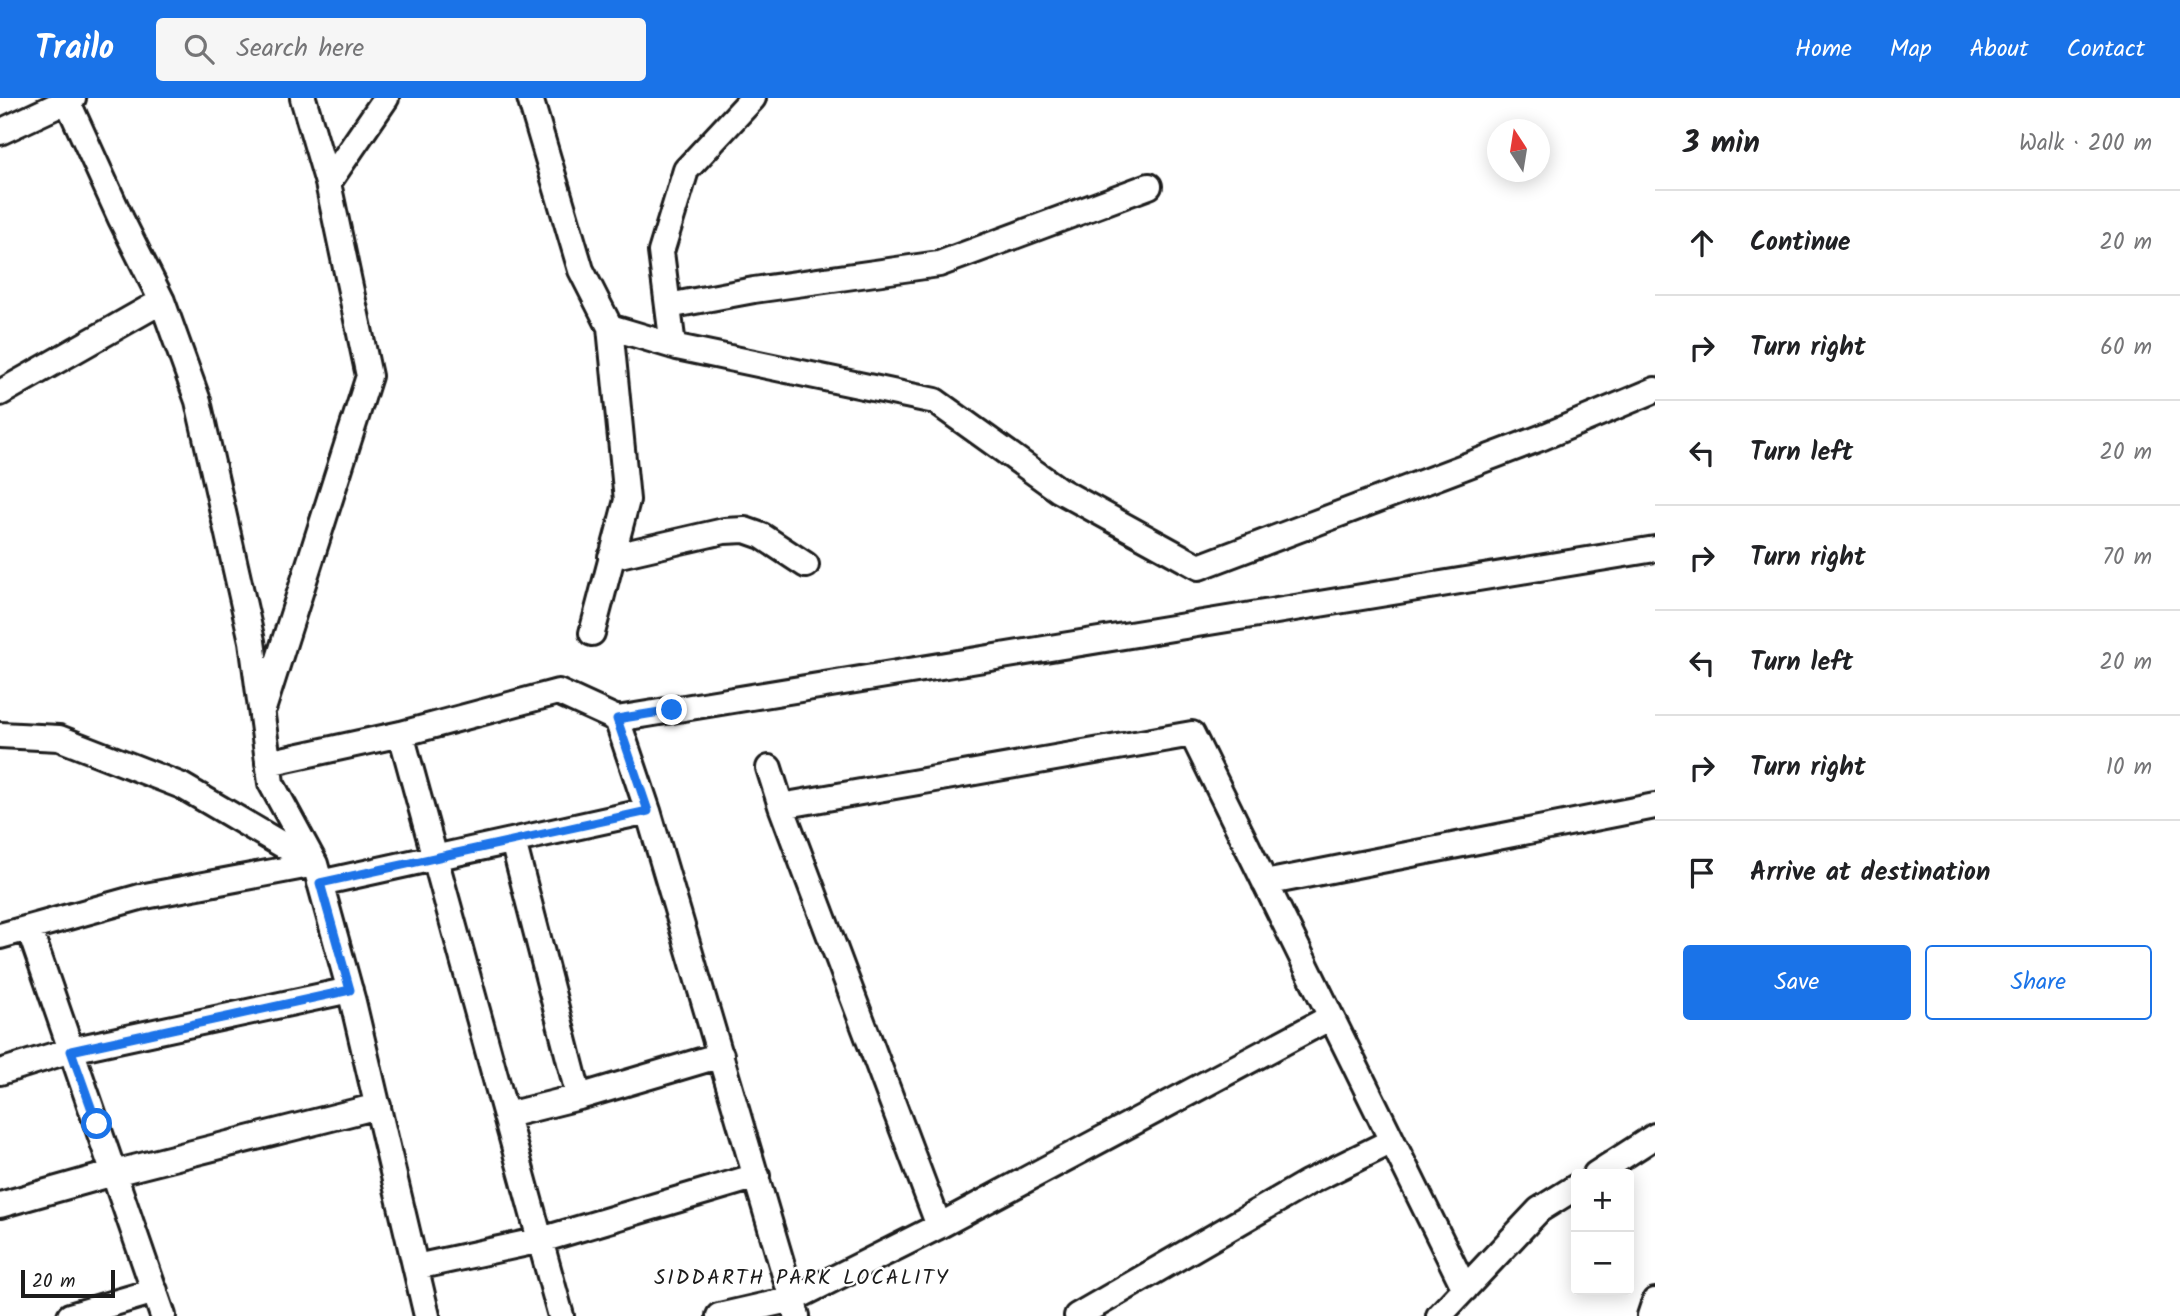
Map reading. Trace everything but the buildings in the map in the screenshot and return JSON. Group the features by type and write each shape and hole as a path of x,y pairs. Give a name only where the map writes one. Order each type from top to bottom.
{"street":[{"path":"262,715 369,376 328,183 303,98"},
{"path":"328,183 386,98"},
{"path":"530,98 581,270 610,327 627,500 592,633"},
{"path":"673,346 661,252 686,170 753,98"},
{"path":"0,132 69,99 121,219 162,301 198,401 253,641 271,783 317,874 350,990 427,1316"},
{"path":"668,306 754,290 939,264 1150,186"},
{"path":"0,393 162,301"},
{"path":"610,327 673,346 935,401 1059,491 1199,567 1543,438 1655,390"},
{"path":"611,557 724,531 745,530 762,536 806,565"},
{"path":"268,764 401,734 558,692 617,719 1655,549"},
{"path":"617,719 648,811 795,1307"},
{"path":"401,734 561,1316"},
{"path":"781,806 1192,734 1465,1289"},
{"path":"0,735 60,738 182,786 317,874"},
{"path":"769,768 939,1226"},
{"path":"1265,883 1655,806"},
{"path":"0,936 140,897 436,858 648,811"},
{"path":"513,841 579,1097"},
{"path":"29,928 163,1316"},
{"path":"0,1072 71,1051 350,990"},
{"path":"719,1316 795,1307 939,1226 1331,1017"},
{"path":"507,1115 579,1097 721,1055"},
{"path":"0,1205 377,1106"},
{"path":"1604,1169 1655,1136"},
{"path":"1077,1316 1307,1183 1392,1141"},
{"path":"416,1267 541,1240 757,1176"},
{"path":"1439,1316 1539,1210 1571,1190"},
{"path":"70,1316 155,1291"},
{"path":"1650,1316 1655,1301"}],"district":[{"name":"SIDDARTH PARK LOCALITY","path":"802,1277"}],"route":[{"path":"97,1124 71,1051 350,990 320,883 648,811 617,719 672,710"}]}
